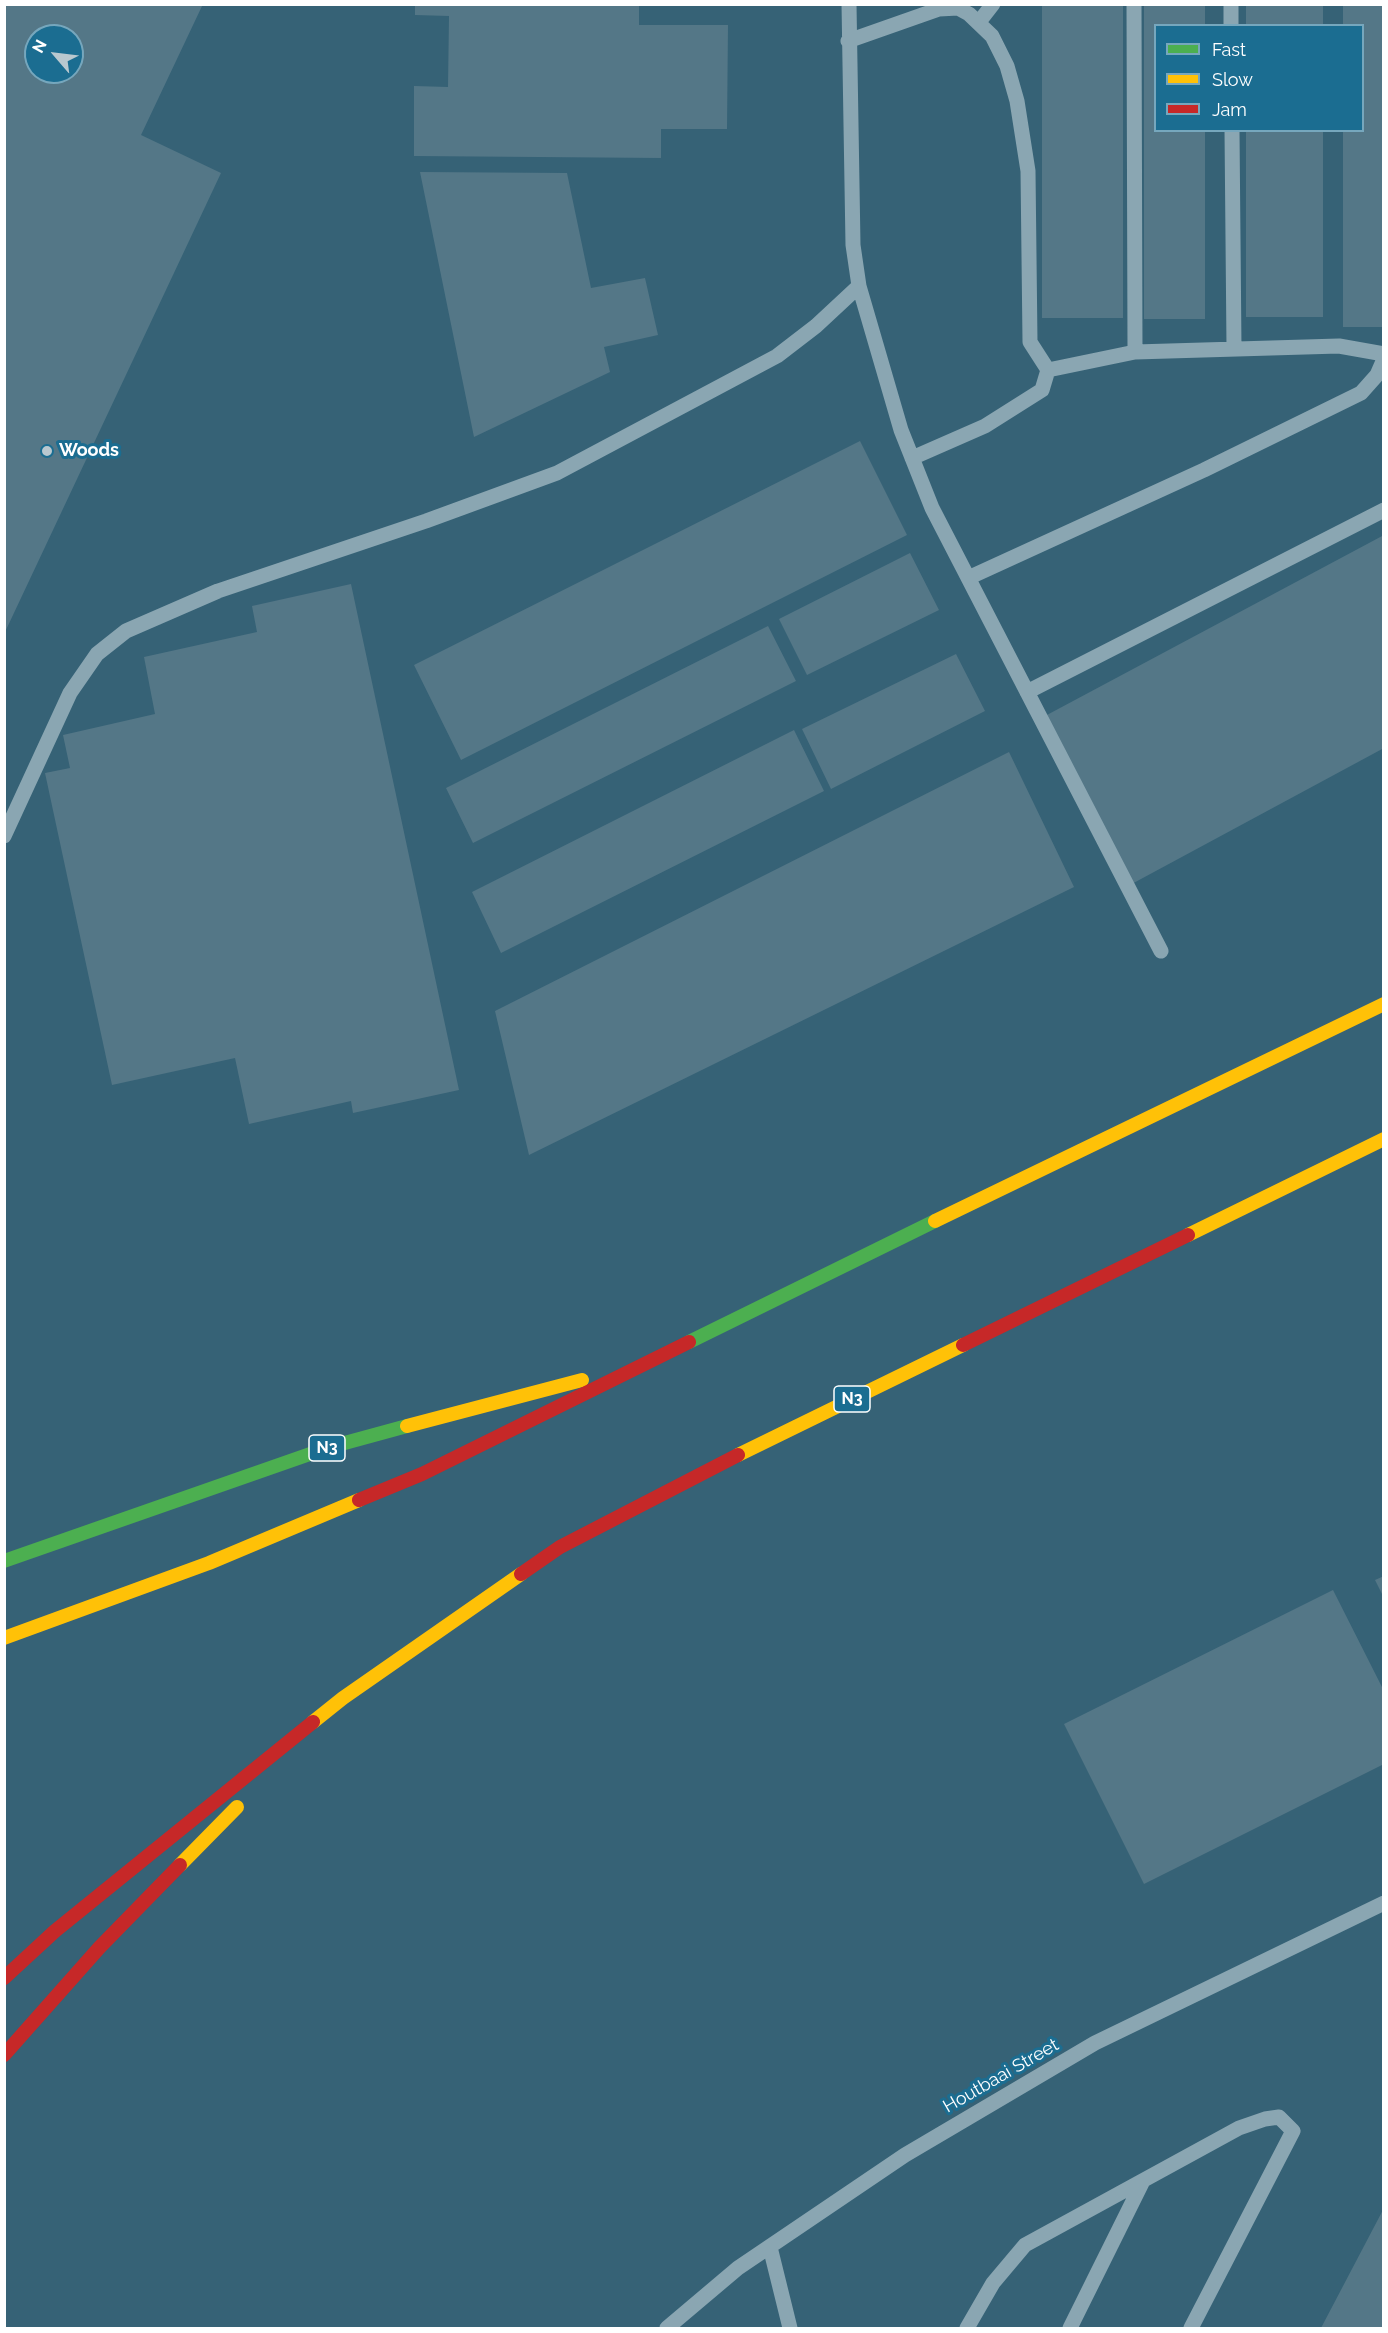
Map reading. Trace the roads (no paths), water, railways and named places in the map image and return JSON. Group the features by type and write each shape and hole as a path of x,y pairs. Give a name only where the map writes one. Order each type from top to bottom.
{"highway":[{"name":"N3","path":"4,1561 330,1447 657,1360 915,1231 1383,1004"},
{"name":"N3","path":"4,1978 55,1931 343,1698 560,1547 750,1449 1383,1139"},
{"path":"4,1638 209,1563 422,1474 657,1360"},
{"path":"262,1782 343,1698"},
{"path":"4,2055 99,1948 246,1798"}],"lane":[{"path":"849,4 853,245 859,286 890,397 932,508 1161,951"},
{"path":"979,22 993,4"},
{"path":"1134,4 1135,352"},
{"path":"1231,4 1231,24"},
{"path":"848,41 939,9 951,7 958,8 979,22 992,36 1007,66 1017,101 1028,171 1030,342 1048,370 1042,390 985,426 912,458"},
{"path":"1232,132 1234,348"},
{"path":"4,836 70,693 97,654 126,631 218,591 426,521 557,473 777,356 816,326 859,286"},
{"path":"1048,370 1135,352 1338,346 1383,354"},
{"path":"968,578 1204,470 1361,393 1377,375 1383,359"},
{"path":"1027,692 1383,510"},
{"name":"Houtbaai Street","path":"667,2328 738,2268 905,2155 1095,2043 1383,1903"},
{"path":"967,2328 993,2283 1025,2245 1239,2128 1279,2117 1293,2131 1191,2328"},
{"path":"1070,2328 1142,2183"},
{"path":"770,2247 790,2328"}],"place":[{"name":"Woods","path":"47,451"}]}
